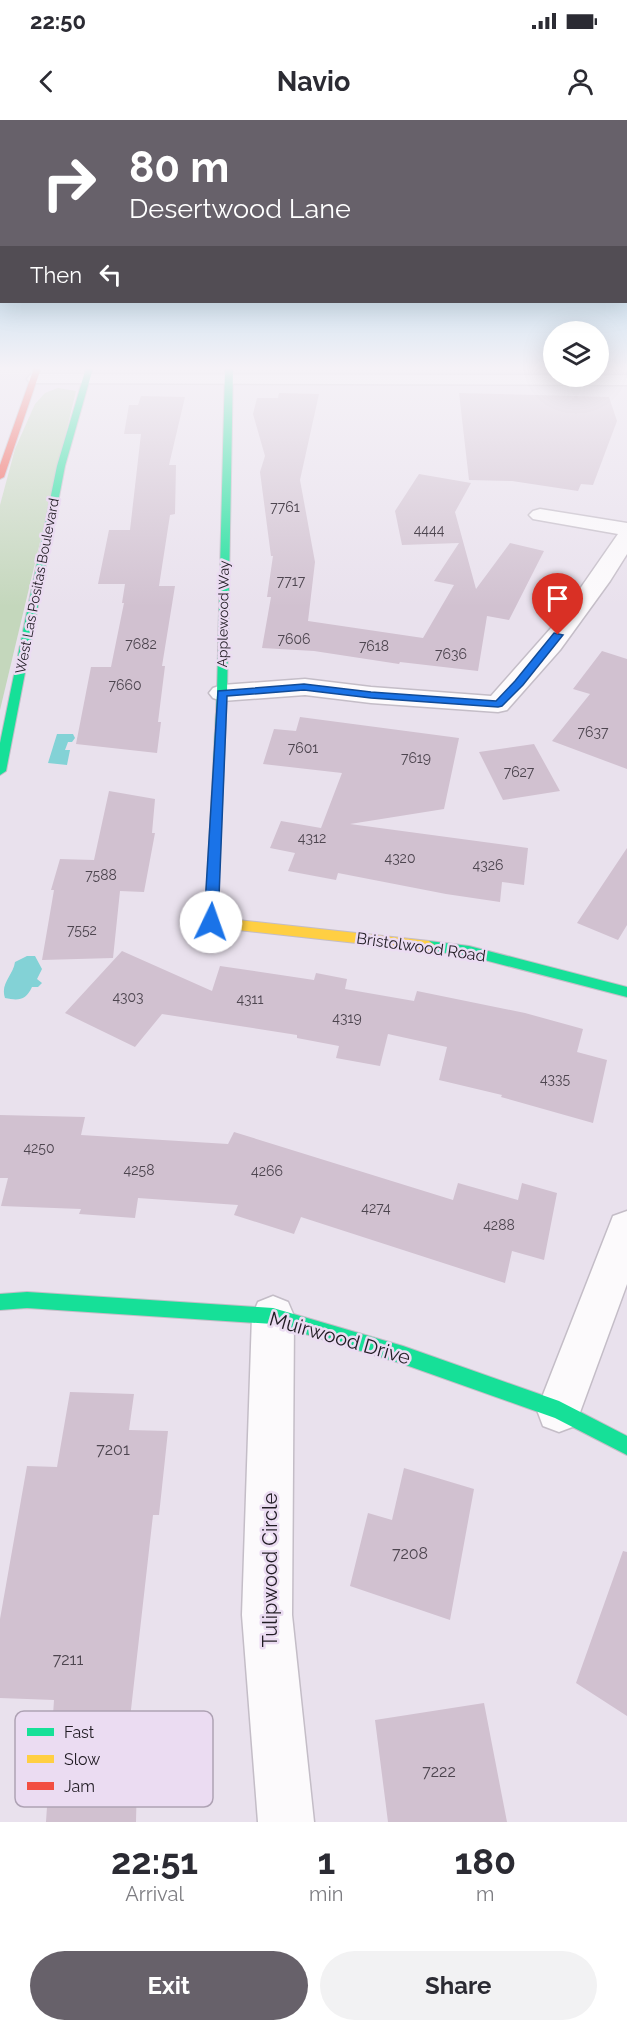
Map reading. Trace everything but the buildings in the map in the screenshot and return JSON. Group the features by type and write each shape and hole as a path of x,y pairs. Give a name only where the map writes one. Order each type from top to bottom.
{"street":[{"path":"0,477 8,447"},
{"name":"West Las Positas Boulevard","path":"0,771 67,447"},
{"name":"Applewood Way","path":"211,922 222,693 227,447"},
{"path":"540,515 627,529"},
{"path":"222,693 304,687 371,695 498,704 519,683 597,586 627,536"},
{"name":"Bristolwood Road","path":"211,922 469,951 627,992"},
{"path":"559,1410 627,1229"},
{"name":"Muirwood Drive","path":"0,1302 27,1300 273,1316 404,1355 559,1410 627,1446"},
{"name":"Tulipwood Circle","path":"273,1316 267,1614 286,1822"}],"green space":[{"path":"63,447 0,710 0,505 15,449"}],"water":[{"path":"57,734 73,734 75,738 72,742 68,742 65,750 70,750 67,765 48,763"},
{"path":"27,956 35,956 42,969 37,979 42,983 38,987 32,987 22,998 5,998 5,984 15,962"}],"traffic: fast":[{"path":"0,771 66,447"},
{"path":"211,922 222,693 227,447"},
{"path":"429,946 469,951 627,992"},
{"path":"0,1302 27,1300 273,1316 403,1355 559,1410 627,1446"}],"traffic: slow":[{"path":"211,922 429,946"}],"traffic: jam":[{"path":"0,477 10,447"}],"route":[{"path":"211,922 222,693 304,687 371,695 498,704 519,683 558,635"}]}
